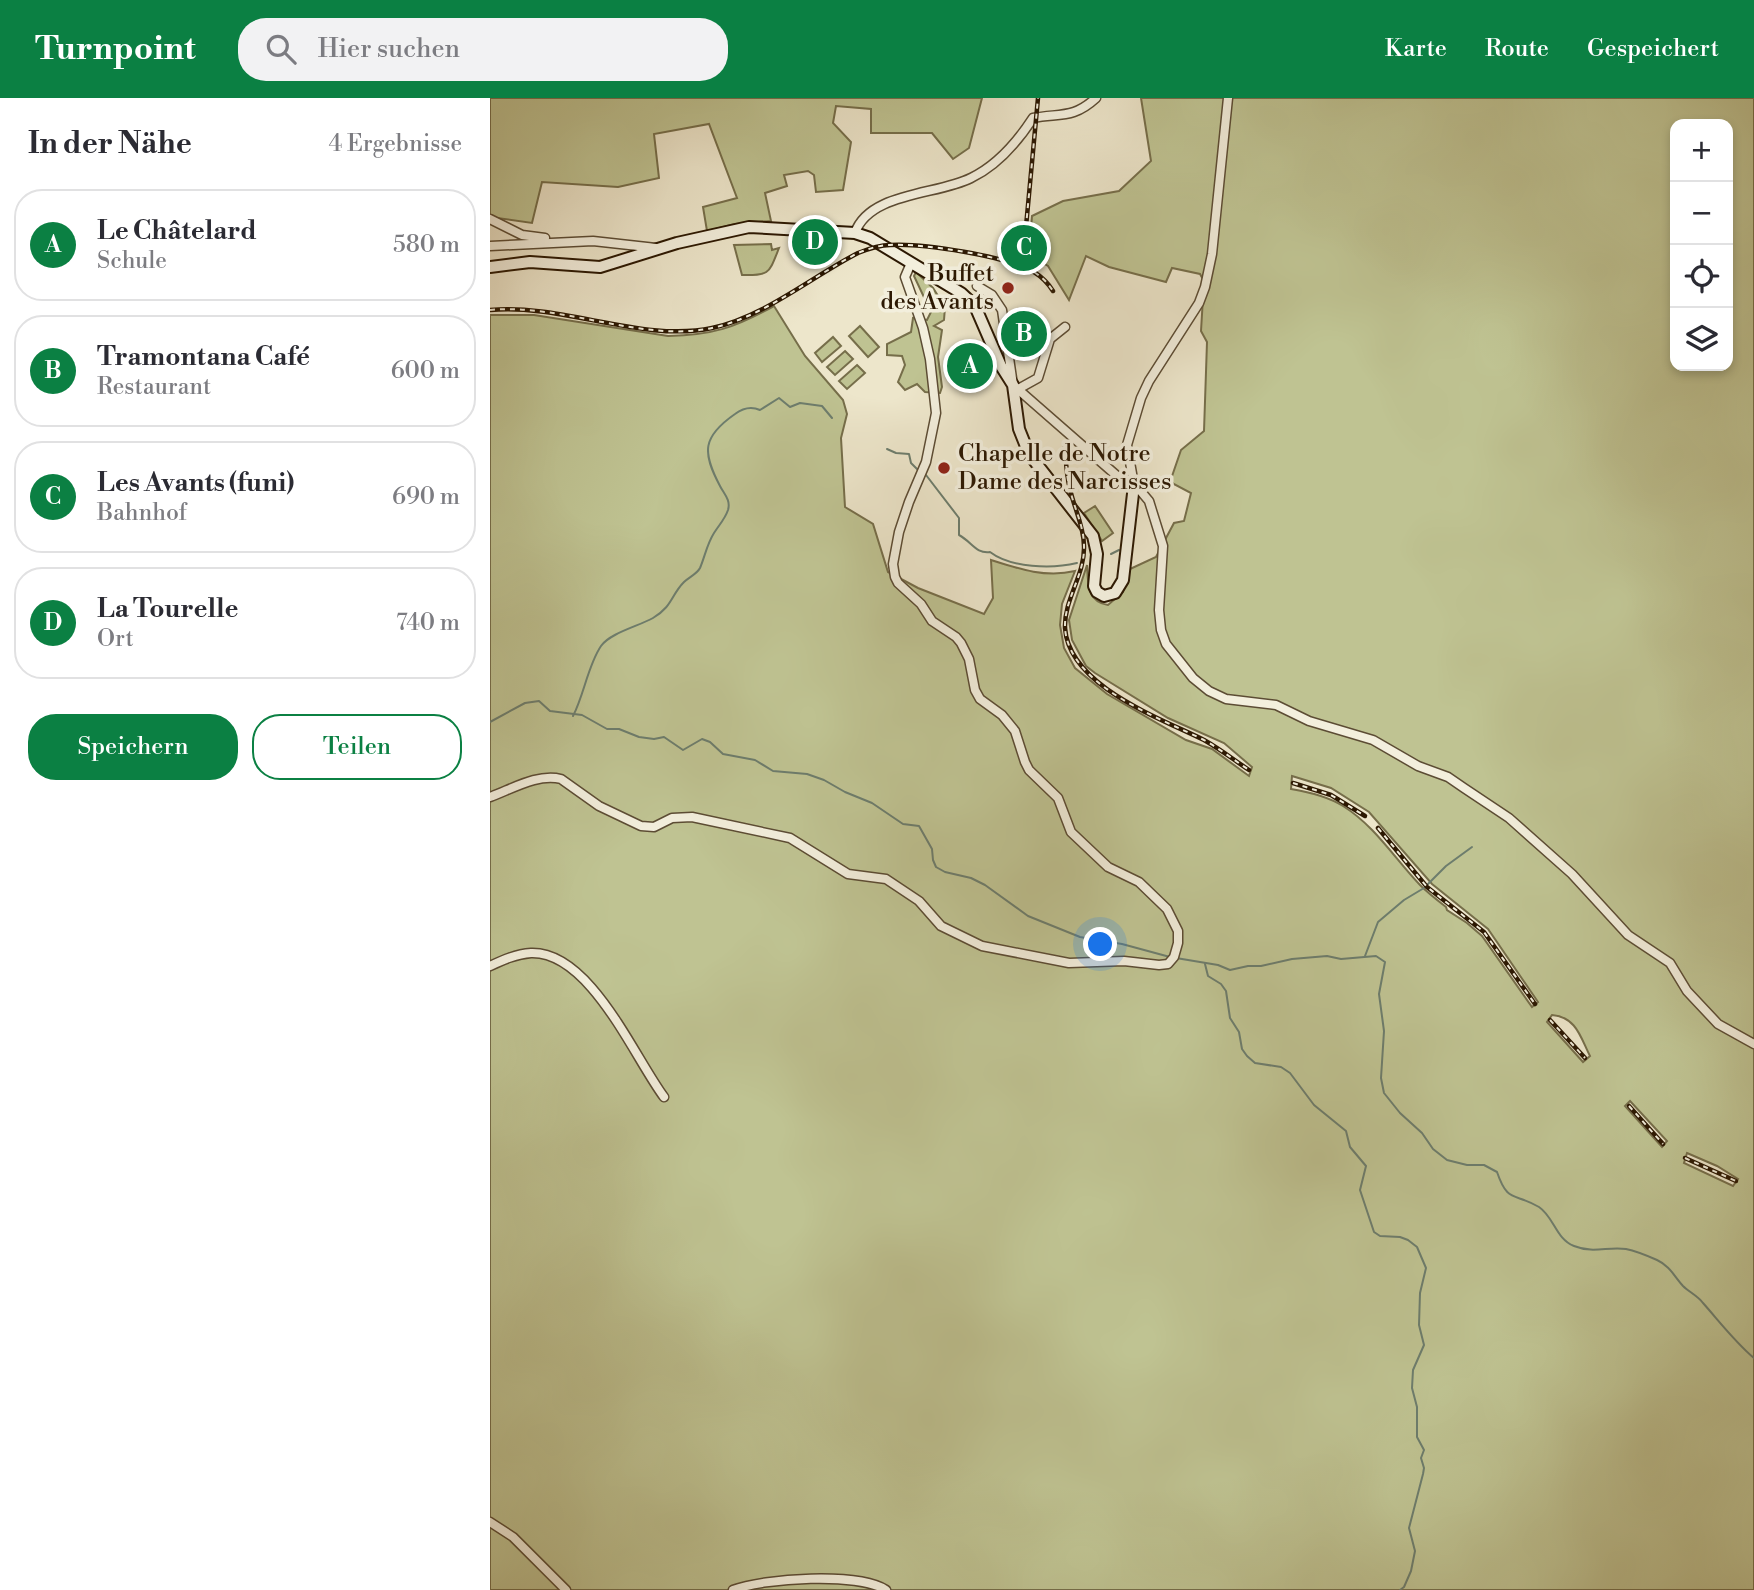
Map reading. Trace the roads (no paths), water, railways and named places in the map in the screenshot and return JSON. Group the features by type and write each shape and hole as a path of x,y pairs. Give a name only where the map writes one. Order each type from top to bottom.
{"street":[{"path":"855,233 867,216 890,202 957,184 977,175 1018,139 1033,118 1067,116 1082,110 1096,98"},
{"path":"976,286 992,295 1002,310 1017,387 1019,429 1025,446 1093,536 1097,550 1093,583 1095,590 1104,596 1115,593 1123,580 1134,485 1127,445 1141,398 1196,308 1205,287 1212,254 1228,98"},
{"path":"490,219 522,235 561,242"},
{"path":"490,267 530,262 591,268 612,265 704,236 748,227 855,233 870,238 961,293 972,302 1001,366 1017,387 1116,475 1134,485 1148,498 1163,546 1159,610 1163,637 1184,668 1200,685 1226,699 1276,705 1303,719 1340,732 1363,736 1456,783 1509,818 1572,874 1628,935 1670,963 1687,991 1718,1024 1754,1044"},
{"path":"490,246 612,242 659,250"},
{"path":"490,797 541,778 561,779 599,806 641,826 653,827 672,818 692,817 790,838 848,874 886,879 919,901 942,926 982,946 1069,963 1124,961 1159,965 1168,964 1174,957 1178,943 1175,922 1159,900 1139,882 1108,867 1071,832 1058,798 1029,770 1015,731 1002,715 980,699 961,643 932,621 921,604 895,577 893,564 899,532 926,462 936,413 930,359 923,328 905,277 911,263"},
{"path":"1017,387 1038,377 1050,339 1065,327"},
{"path":"490,966 531,953 552,957 567,964 617,1021 664,1097"},
{"path":"490,1522 513,1537 566,1590"},
{"path":"733,1590 765,1581 841,1580 866,1581 886,1590"}],"waterway":[{"path":"573,716 593,662 605,641 660,614 676,591 700,568 710,541 729,506 708,454 708,446 716,430 741,410 760,410 779,398 790,407 800,403 822,406 832,418"},
{"path":"887,449 909,454 911,463 918,470"},
{"path":"926,475 959,518 959,535 977,549 1032,566 1077,563"},
{"path":"1111,554 1119,550"},
{"path":"490,722 525,703 539,701 550,711 582,715 607,729 619,729 639,737 664,737 683,750 702,739 710,742 723,754 755,760 773,771 807,774 872,803 903,824 919,826 932,849 936,867 985,885 1028,916 1080,937 1122,944 1170,957"},
{"path":"1428,884 1446,866 1472,847"},
{"path":"1365,956 1378,922 1404,900 1424,888"},
{"path":"1176,958 1218,965 1230,970 1327,956 1341,959 1376,956 1385,962 1379,994 1384,1031 1381,1078 1384,1093 1400,1113 1422,1133 1433,1149 1447,1160 1467,1165 1484,1165 1497,1172 1509,1193 1544,1211 1563,1238 1574,1246 1588,1249 1626,1249 1661,1262 1754,1358"},
{"path":"1205,964 1208,976 1221,984 1226,991 1230,1018 1239,1032 1242,1049 1247,1056 1255,1063 1281,1067 1290,1073 1314,1105 1346,1131 1350,1147 1366,1166 1360,1190 1374,1232 1380,1236 1408,1240 1417,1247 1426,1268 1420,1293 1419,1325 1424,1345 1413,1370 1412,1388 1417,1407 1417,1437 1424,1450 1421,1458 1424,1468 1409,1528 1415,1551 1411,1571 1400,1590"}],"railway":[{"path":"1024,248 1038,98"},
{"path":"490,310 545,312 658,331 712,328 731,323 769,306 858,253 890,245 943,248 1004,261 1034,272 1045,280 1053,291"},
{"path":"1065,446 1068,478 1084,546 1081,567 1066,617 1065,628 1070,649 1082,667 1119,698 1204,740 1249,770"},
{"path":"1293,783 1331,795 1365,816"},
{"path":"1378,828 1427,887 1484,932 1535,1004"},
{"path":"1550,1020 1585,1058"},
{"path":"1629,1106 1663,1144"},
{"path":"1685,1158 1736,1181"}],"place":[{"name":"La Tourelle","path":"815,242"},
{"name":"Les Avants (funi)","path":"1024,248"},
{"name":"Buffet des Avants","path":"1008,288"},
{"name":"Tramontana Café","path":"1024,334"},
{"name":"Le Châtelard","path":"970,366"},
{"name":"Chapelle de Notre Dame des Narcisses","path":"944,468"}]}
